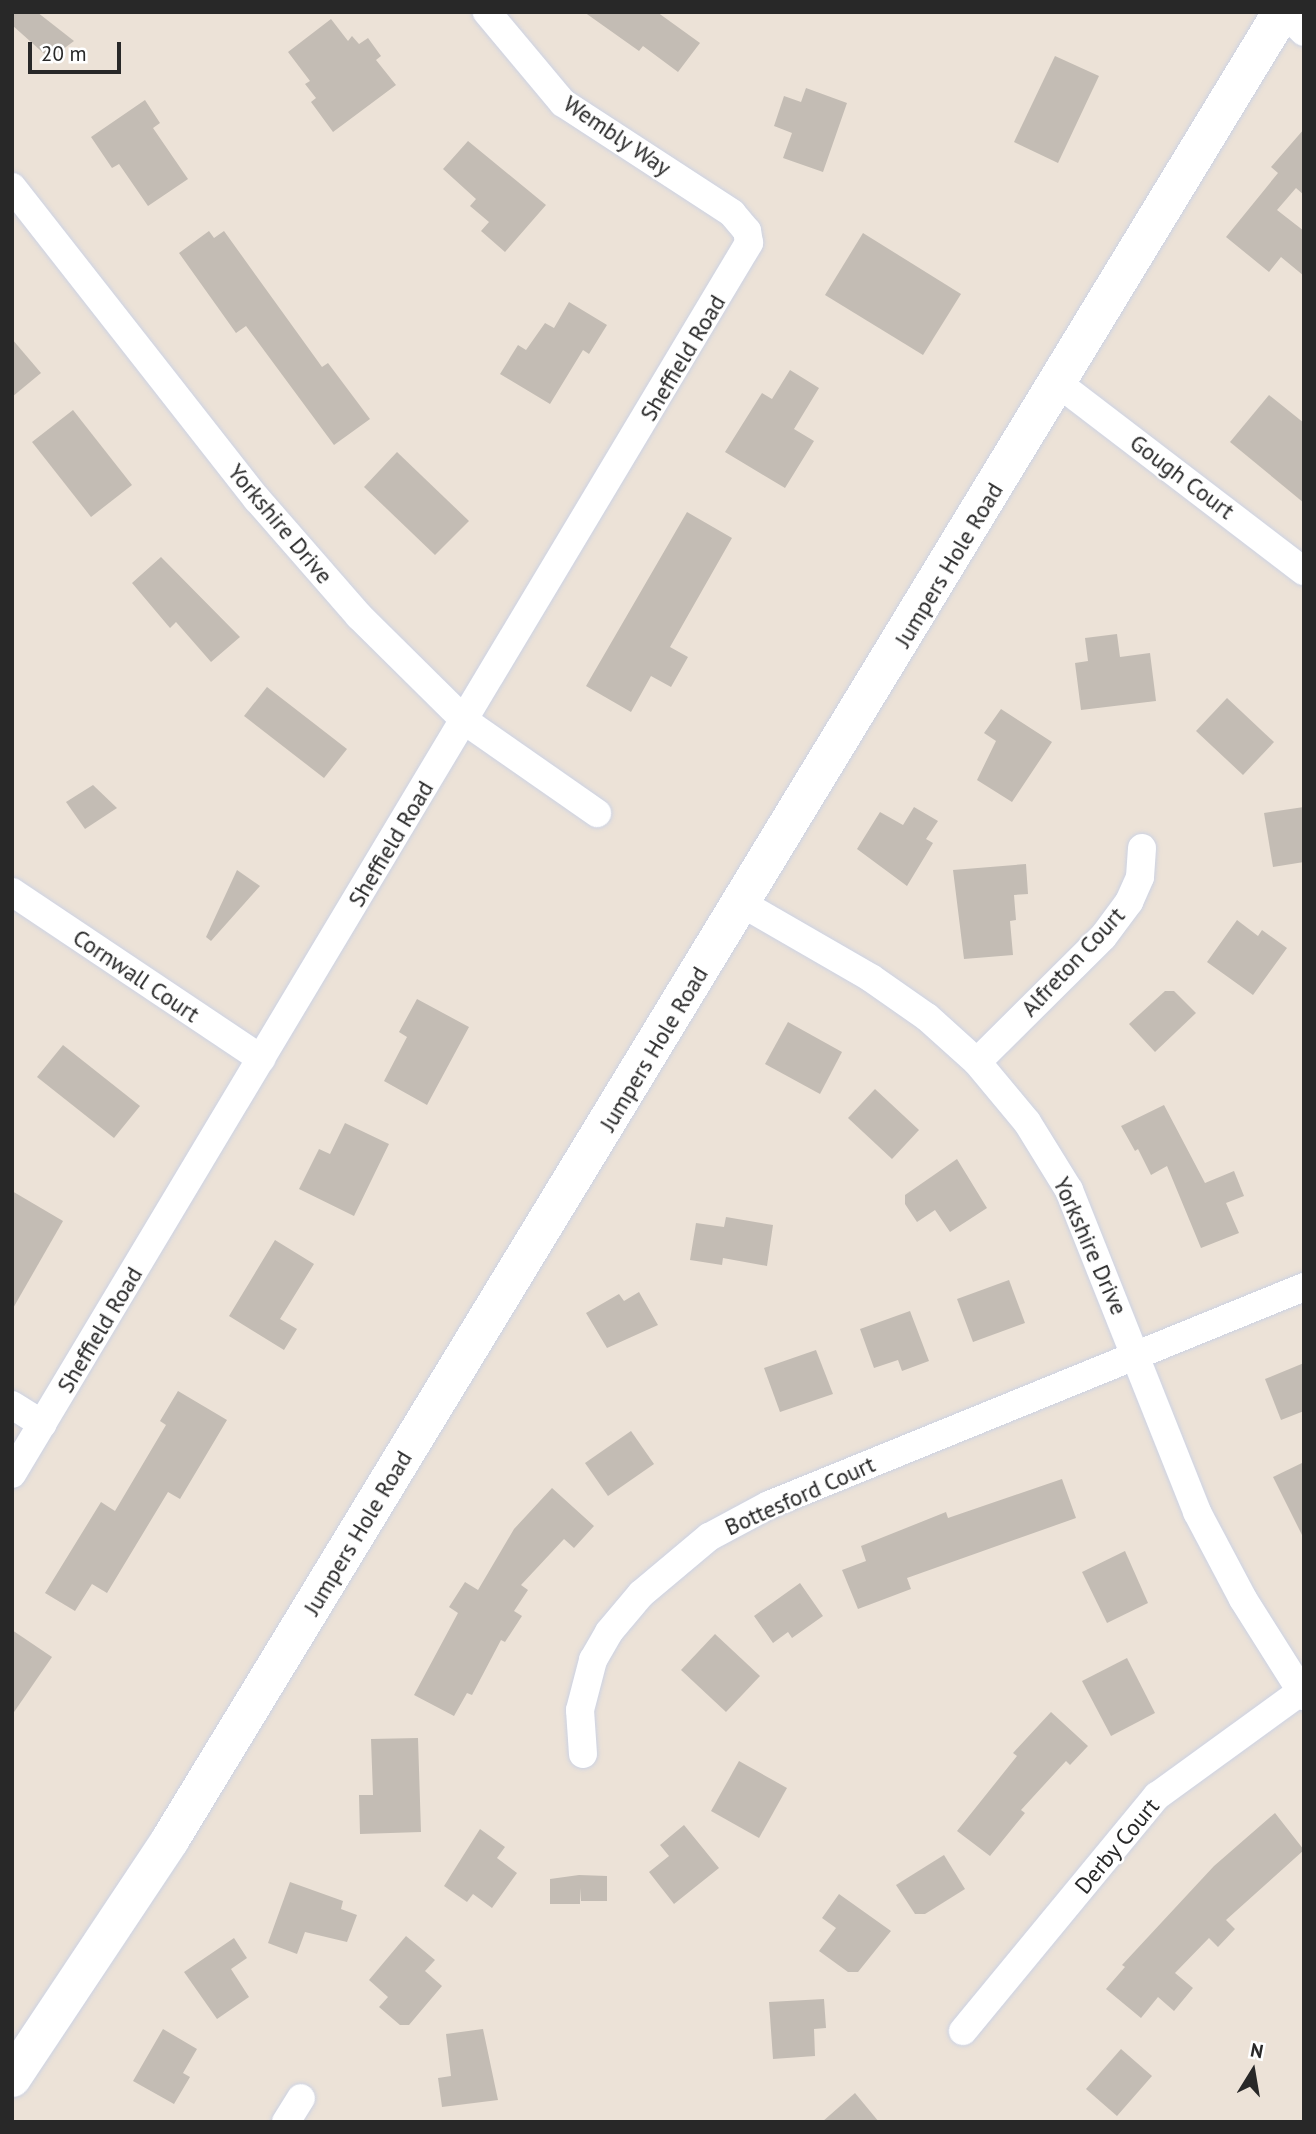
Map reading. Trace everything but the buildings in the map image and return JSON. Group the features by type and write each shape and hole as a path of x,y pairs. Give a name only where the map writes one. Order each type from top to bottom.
{"main road":[{"name":"Jumpers Hole Road","path":"12,2078 170,1840 743,904 1283,12"}],"street":[{"name":"Wembly Way","path":"487,12 563,103 732,213"},
{"path":"1283,12 1304,32"},
{"name":"Yorkshire Drive","path":"12,187 257,499 359,616 465,721 597,813"},
{"name":"Sheffield Road","path":"12,1474 745,254 747,231 732,213"},
{"name":"Gough Court","path":"1059,384 1304,571"},
{"name":"Alfreton Court","path":"977,1062 1109,928 1140,877 1142,848"},
{"name":"Cornwall Court","path":"12,892 261,1059"},
{"name":"Yorkshire Drive","path":"743,904 871,978 927,1017 977,1062 1027,1122 1069,1189 1138,1356 1197,1512 1243,1599 1302,1694"},
{"name":"Bottesford Court","path":"583,1754 580,1710 598,1650 641,1594 709,1537 769,1504 1304,1287"},
{"path":"12,1405 43,1424"},
{"name":"Derby Court","path":"963,2031 1157,1796 1302,1694"},
{"path":"286,2122 301,2098"}]}
